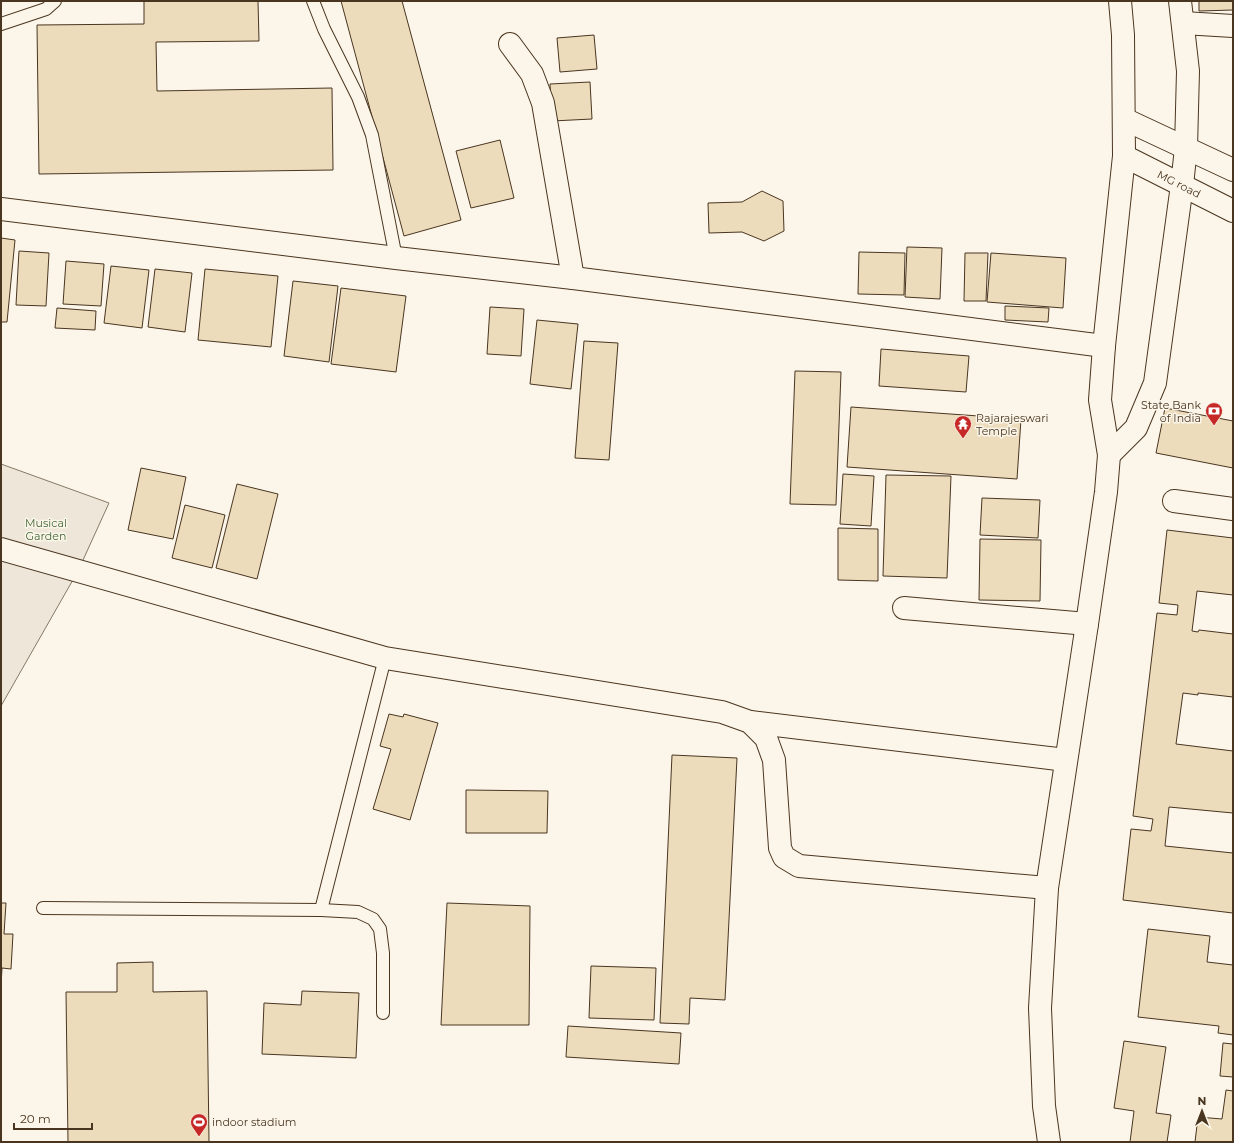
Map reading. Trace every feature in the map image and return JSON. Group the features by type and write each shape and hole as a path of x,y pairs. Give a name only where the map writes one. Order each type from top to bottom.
{"main road":[{"path":"1049,1142 1044,1106 1040,1008 1047,888 1087,624 1110,455 1100,400 1104,346 1124,156 1123,35 1120,1"},
{"path":"1110,455 1136,428 1155,383 1186,148 1188,71 1180,1"},
{"path":"1183,23 1233,26"},
{"path":"510,44 532,74 543,103 573,278"},
{"path":"1124,119 1233,170"},
{"name":"MG road","path":"1124,156 1233,211"},
{"path":"1,209 396,258 573,278 1104,346"},
{"path":"1174,501 1233,509"},
{"path":"1,549 385,658 722,712 750,722 1066,760"},
{"path":"904,608 1087,624"},
{"path":"750,722 766,738 774,760 780,848 784,857 799,866 1047,888"}],"lane":[{"path":"1,24 46,9 55,1"},
{"path":"313,1 324,29 358,97 372,135 396,258"},
{"path":"321,910 385,658"},
{"path":"43,908 321,910 358,912 373,919 380,929 383,953 383,1013"}],"green space":[{"name":"Musical Garden","path":"1,464 109,503 78,571 1,706"}],"building":[{"path":"144,1 258,1 259,41 156,42 157,91 332,88 333,170 39,174 37,25 144,24"},
{"path":"341,1 402,1 461,220 404,236"},
{"path":"1199,1 1233,1 1233,10 1199,11"},
{"path":"594,35 597,69 560,72 557,38"},
{"path":"590,82 592,119 552,121 550,84"},
{"path":"500,140 514,198 471,208 456,151"},
{"path":"762,191 783,201 784,231 764,241 742,232 709,233 708,203 742,202"},
{"path":"1,238 15,240 7,322 1,322"},
{"path":"907,247 942,248 940,299 905,297"},
{"path":"19,251 49,253 46,306 16,305"},
{"path":"859,252 905,253 904,295 858,294"},
{"path":"965,253 988,253 986,301 964,301"},
{"path":"991,253 1066,258 1063,308 987,302"},
{"path":"66,261 104,264 101,306 63,304"},
{"path":"111,266 149,270 142,328 104,323"},
{"path":"155,269 192,273 185,332 148,327"},
{"path":"205,269 278,276 271,347 198,340"},
{"path":"293,281 338,286 329,362 284,356"},
{"path":"341,288 406,296 396,372 331,364"},
{"path":"1005,306 1049,308 1048,322 1005,320"},
{"path":"490,307 524,309 521,356 487,354"},
{"path":"57,308 96,311 95,330 55,328"},
{"path":"537,320 578,324 571,389 530,384"},
{"path":"584,341 618,343 609,460 575,458"},
{"path":"881,349 969,356 966,392 879,386"},
{"path":"795,371 841,372 836,505 790,504"},
{"path":"851,407 1021,419 1017,479 847,467"},
{"path":"1165,408 1233,421 1233,468 1156,453"},
{"path":"141,468 186,477 173,539 128,530"},
{"path":"843,474 874,476 871,526 840,524"},
{"path":"886,475 951,476 947,578 883,576"},
{"path":"237,484 278,494 257,579 216,568"},
{"path":"982,498 1040,500 1038,538 980,535"},
{"path":"185,505 225,515 212,568 172,558"},
{"path":"838,528 878,529 878,581 838,580"},
{"path":"1167,530 1233,538 1233,595 1197,591 1192,631 1198,632 1199,630 1233,634 1233,697 1183,693 1176,744 1233,751 1233,813 1169,807 1165,846 1233,853 1233,913 1123,900 1131,829 1151,831 1153,819 1133,816 1157,613 1177,615 1178,605 1159,603"},
{"path":"980,539 1041,540 1040,601 979,600"},
{"path":"389,714 403,717 404,714 438,723 410,820 373,809 391,749 380,746"},
{"path":"672,755 737,758 725,1000 690,998 689,1024 660,1023"},
{"path":"466,790 548,791 547,833 466,833"},
{"path":"1,903 6,903 4,934 13,934 11,969 2,968 1,986"},
{"path":"447,903 530,906 529,1025 441,1025"},
{"path":"1148,929 1210,936 1207,962 1233,965 1233,1035 1218,1033 1219,1026 1138,1017"},
{"path":"153,962 153,992 207,991 209,1142 68,1142 66,992 117,992 117,963"},
{"path":"591,966 656,968 654,1020 589,1018"},
{"path":"302,991 359,993 356,1058 262,1054 264,1003 301,1005"},
{"path":"568,1026 681,1033 679,1064 566,1057"},
{"path":"1124,1041 1166,1047 1156,1113 1171,1115 1167,1142 1130,1142 1134,1111 1114,1108"},
{"path":"1223,1043 1233,1044 1233,1077 1220,1076"},
{"path":"1226,1090 1233,1091 1233,1142 1195,1142 1198,1117 1222,1119"}],"place":[{"name":"State Bank of India","path":"1214,426"},
{"name":"Rajarajeswari Temple","path":"963,439"},
{"name":"indoor stadium","path":"199,1137"}]}
